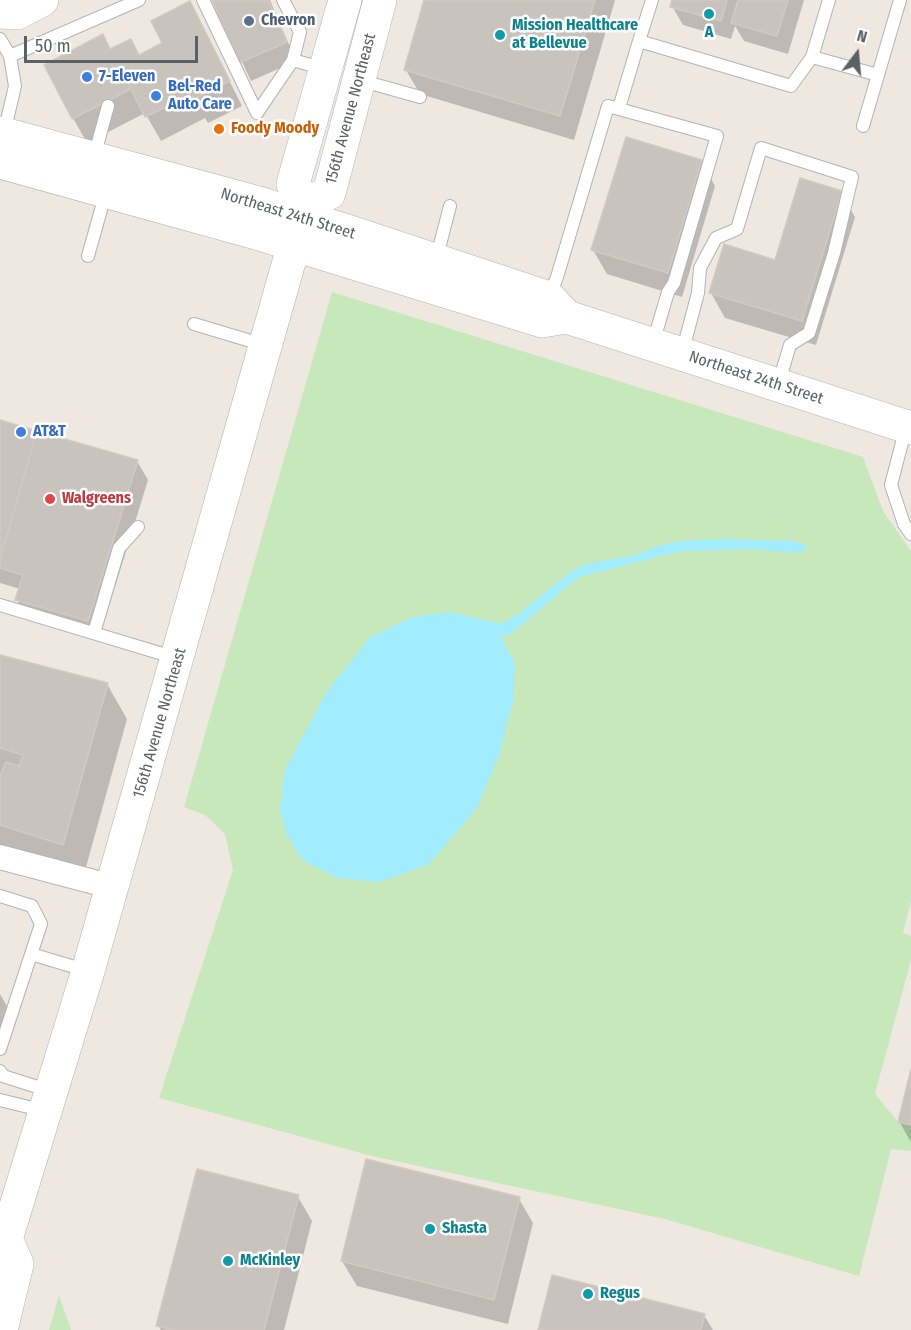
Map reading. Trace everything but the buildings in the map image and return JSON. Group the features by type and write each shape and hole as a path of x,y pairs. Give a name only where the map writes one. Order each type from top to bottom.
{"main road":[{"path":"0,12 16,13 42,0"},
{"path":"301,222 293,184 345,0"},
{"name":"156th Avenue Northeast","path":"1,1330 17,1264 3,1241 49,1102 113,887 301,222 328,193 380,0"},
{"name":"Northeast 24th Street","path":"1,143 94,159 435,261 667,349 908,427"},
{"name":"Northeast 24th Street","path":"1,143 106,191 301,222 542,321 558,307"}],"street":[{"path":"0,856 113,887"}],"lane":[{"path":"10,56 140,0"},
{"path":"203,0 257,113 293,60 300,32 283,0"},
{"path":"619,108 652,0"},
{"path":"639,41 791,86 812,57 829,0"},
{"path":"863,126 900,0"},
{"path":"0,39 10,56 15,86 1,143"},
{"path":"812,57 878,75"},
{"path":"293,60 325,70"},
{"path":"358,80 420,97"},
{"path":"94,159 108,106"},
{"path":"558,307 557,277 608,106 717,136 674,283 668,292 667,349"},
{"path":"667,349 698,293 700,268 716,238 737,229 761,148 852,177 834,252 809,333 790,345 778,385"},
{"path":"88,256 106,191"},
{"path":"435,261 450,206"},
{"path":"194,324 265,346"},
{"path":"908,427 891,485 904,524 911,534"},
{"path":"94,633 119,548 138,526"},
{"path":"0,605 178,659"},
{"path":"0,896 32,906 41,924 0,1048"},
{"path":"31,954 88,971"},
{"path":"0,1071 3,1076 49,1102"},
{"path":"0,1100 49,1102"}],"green space":[{"path":"332,292 863,457 883,511 911,551 911,901 903,933 911,936 911,960 875,1094 898,1122 911,1125 911,1151 891,1149 859,1276 665,1219 372,1156 159,1098 233,870 225,834 205,815 184,807"},
{"path":"59,1295 71,1330 49,1330"}],"water":[{"path":"726,539 793,541 806,545 807,549 798,553 752,549 681,551 579,577 512,633 501,637 515,664 513,700 500,753 477,808 429,864 380,882 337,878 302,860 286,833 280,809 285,770 326,693 370,637 414,617 449,612 501,624 521,612 573,570 590,563 636,555 658,546 683,541"}],"place":[{"name":"A","path":"709,14"},
{"name":"Chevron","path":"249,21"},
{"name":"Mission Healthcare at Bellevue","path":"500,35"},
{"name":"7-Eleven","path":"87,77"},
{"name":"Bel-Red Auto Care","path":"156,96"},
{"name":"Foody Moody","path":"219,129"},
{"name":"AT&T","path":"21,432"},
{"name":"Walgreens","path":"50,499"},
{"name":"Shasta","path":"430,1229"},
{"name":"McKinley","path":"228,1261"},
{"name":"Regus","path":"588,1294"}]}
